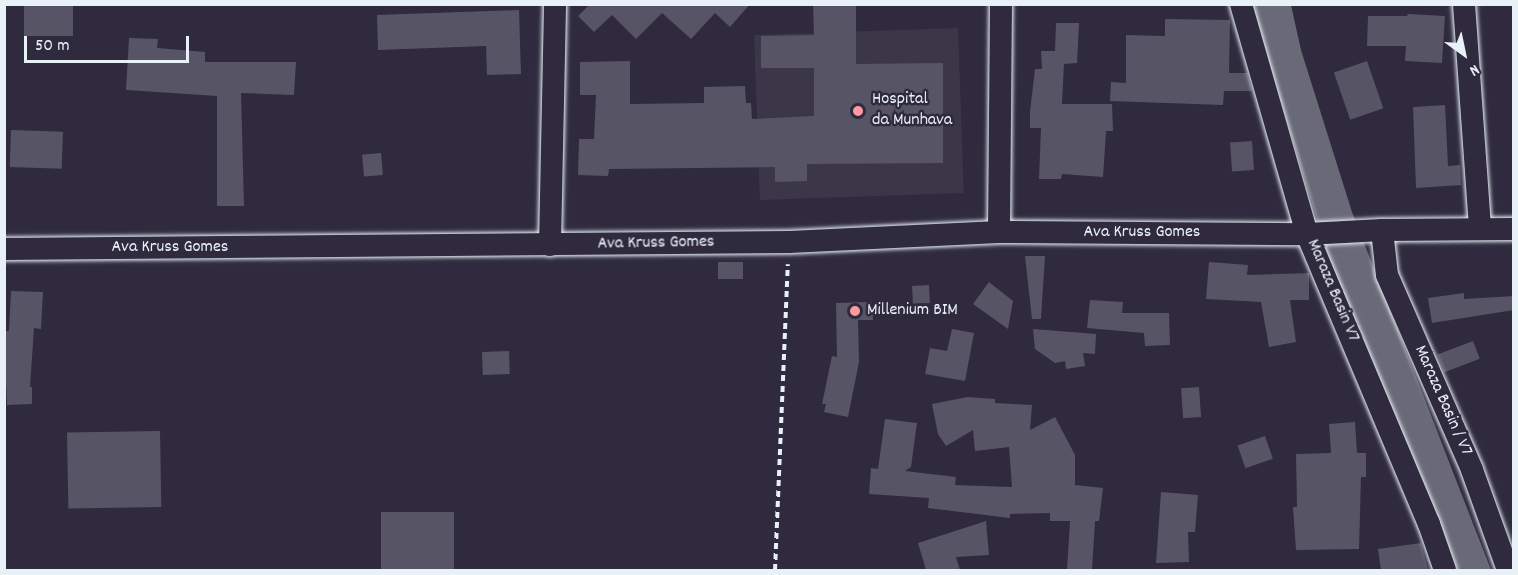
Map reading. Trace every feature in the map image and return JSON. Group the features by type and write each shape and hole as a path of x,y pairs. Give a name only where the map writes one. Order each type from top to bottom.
{"street":[{"path":"550,245 555,4"},
{"path":"999,232 1001,4"},
{"name":"Maraza Basin V7","path":"1241,4 1307,234 1429,524 1445,570"},
{"path":"1464,4 1480,228"},
{"name":"Ava Kruss Gomes","path":"4,249 789,242 999,232 1307,234 1382,230 1514,229"},
{"name":"Maraza Basin / V7","path":"1382,230 1387,275 1472,470 1508,570"}],"path":[{"path":"776,570 789,242"}],"shaded area":[{"name":"Hospital da Munhava","path":"958,28 964,193 760,200 754,35"}],"water":[{"path":"1251,5 1291,5 1301,50 1352,212 1491,570 1457,570 1438,518 1330,261"}],"building":[{"path":"24,4 73,4 73,36 24,36"},
{"path":"590,4 750,4 730,27 715,13 691,39 662,13 636,39 612,15 594,32 578,16"},
{"path":"813,4 856,4 856,64 943,63 943,163 807,164 807,181 775,182 775,167 609,169 608,176 578,175 579,139 594,139 596,95 580,95 580,62 630,61 630,104 704,103 704,87 745,86 746,103 751,103 752,119 814,116 814,68 761,68 761,36 814,35"},
{"path":"519,10 521,74 487,75 486,46 378,50 377,15"},
{"path":"1408,14 1445,16 1442,63 1405,61 1406,46 1367,46 1368,16 1407,16"},
{"path":"1165,19 1230,20 1229,73 1247,73 1252,91 1224,91 1223,105 1110,101 1111,82 1126,83 1126,35 1165,36"},
{"path":"1056,23 1079,23 1077,63 1064,64 1062,104 1112,104 1113,131 1106,131 1103,177 1062,174 1061,179 1039,179 1041,128 1030,128 1030,112 1035,69 1042,69 1041,51 1055,51"},
{"path":"129,38 158,39 157,48 205,52 205,62 296,62 294,95 241,93 244,206 217,206 217,96 126,90"},
{"path":"1367,61 1383,108 1350,120 1334,72"},
{"path":"1445,105 1448,166 1460,165 1461,185 1416,188 1413,107"},
{"path":"11,130 63,132 62,169 10,167"},
{"path":"1252,141 1254,170 1232,171 1230,143"},
{"path":"381,153 383,175 364,177 362,155"},
{"path":"1025,256 1045,256 1041,319 1032,319"},
{"path":"718,262 743,262 743,279 718,279"},
{"path":"1209,262 1248,265 1247,275 1309,273 1309,300 1290,300 1296,342 1269,347 1261,302 1206,299"},
{"path":"989,282 1013,301 1008,329 973,304"},
{"path":"929,285 930,303 913,304 912,286"},
{"path":"11,291 43,292 41,329 34,328 30,387 32,387 32,404 7,405 4,331 9,331"},
{"path":"1464,293 1464,299 1514,296 1514,310 1432,323 1428,298"},
{"path":"1090,300 1123,302 1122,313 1169,313 1170,345 1145,346 1144,333 1087,328"},
{"path":"872,302 873,320 858,320 859,362 848,417 824,412 826,404 822,404 832,356 837,357 836,303"},
{"path":"952,329 974,333 965,381 925,374 930,348 947,351"},
{"path":"1033,329 1096,334 1095,354 1083,353 1085,366 1066,369 1065,361 1055,363 1035,349"},
{"path":"1473,341 1480,359 1444,372 1438,355"},
{"path":"509,351 510,374 483,375 482,352"},
{"path":"1199,387 1201,417 1183,418 1181,388"},
{"path":"968,397 995,399 995,403 1032,405 1030,430 1055,417 1075,455 1075,485 1103,488 1099,521 1095,521 1092,570 1067,570 1070,521 1050,521 1050,513 1010,514 1010,518 928,508 929,498 869,494 871,468 878,469 885,419 917,423 911,467 905,471 956,477 955,485 1012,487 1009,447 975,451 973,430 946,446 938,434 932,404"},
{"path":"1355,422 1357,453 1366,453 1366,477 1361,477 1359,549 1296,550 1293,507 1297,507 1296,454 1331,453 1329,424"},
{"path":"160,431 161,507 68,509 67,433"},
{"path":"1265,436 1273,459 1245,468 1238,445"},
{"path":"1161,492 1198,495 1195,532 1188,532 1189,562 1156,563"},
{"path":"381,512 454,512 454,570 381,570"},
{"path":"986,521 989,555 956,557 960,570 926,570 918,543"},
{"path":"1421,543 1428,570 1381,570 1378,549"}],"place":[{"name":"Hospital da Munhava","path":"858,111"},
{"name":"Millenium BIM","path":"855,311"}]}
